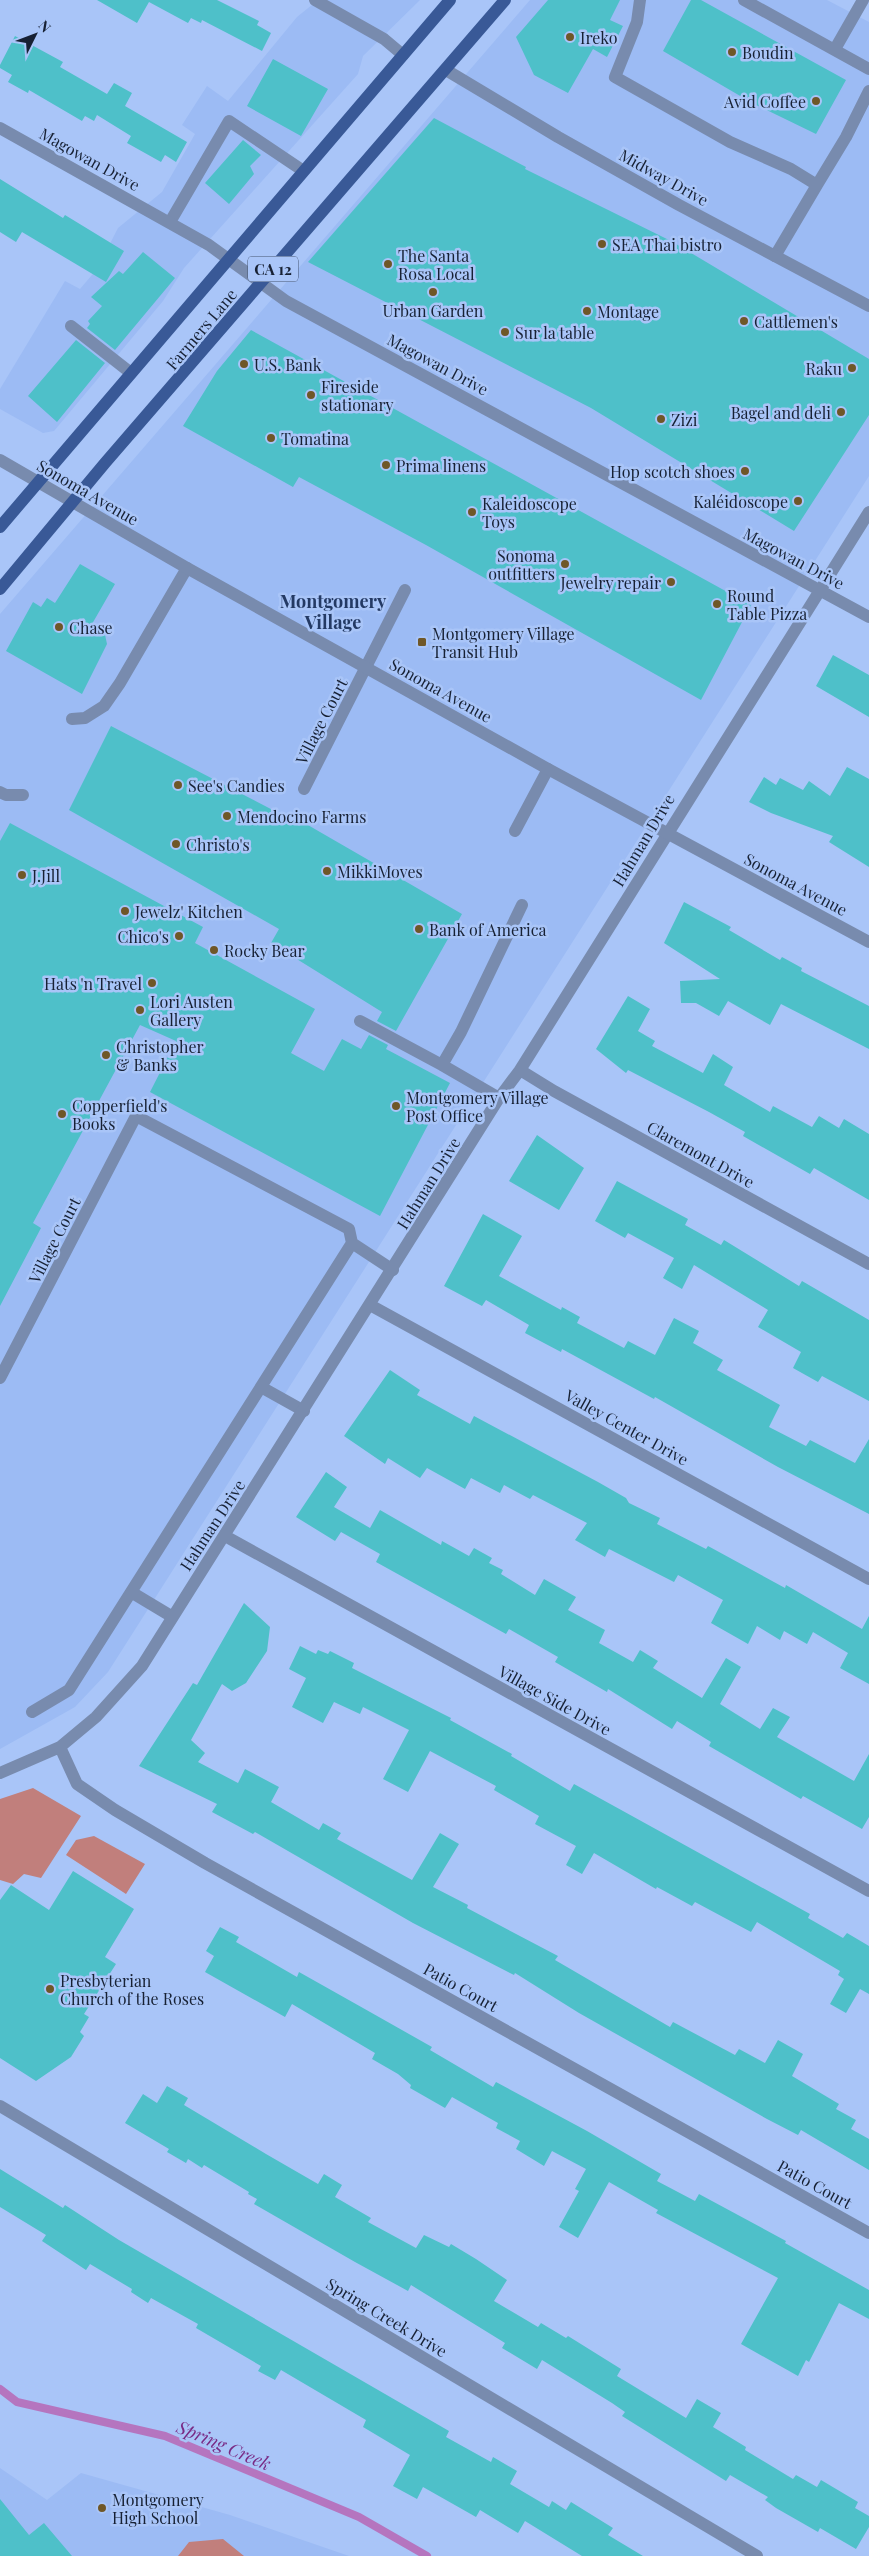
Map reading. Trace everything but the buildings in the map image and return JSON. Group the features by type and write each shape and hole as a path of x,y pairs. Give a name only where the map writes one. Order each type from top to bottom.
{"main road":[{"name":"Farmers Lane","path":"0,527 302,170 450,0"},
{"name":"Farmers Lane","path":"0,589 72,502 505,0"}],"street":[{"path":"315,0 384,39 403,55"},
{"path":"640,0 637,22 615,77 730,142 791,169 817,186"},
{"path":"744,0 869,69"},
{"path":"835,49 863,0"},
{"name":"Midway Drive","path":"446,70 576,147 869,306"},
{"path":"775,256 846,138 869,91"},
{"path":"170,222 229,121 302,170"},
{"name":"Magowan Drive","path":"0,128 209,245 286,301 869,617"},
{"path":"71,326 131,373"},
{"name":"Sonoma Avenue","path":"0,460 187,568 548,769 869,942"},
{"name":"Hahman Drive","path":"0,1773 60,1747 96,1717 142,1666 171,1616 225,1536 499,1098 520,1070 666,833 869,512"},
{"path":"72,719 85,718 104,706 120,683 187,568"},
{"name":"Village Court","path":"304,789 405,590"},
{"path":"515,831 548,769"},
{"path":"0,792 6,795 23,795"},
{"path":"442,1065 505,943 522,905"},
{"path":"360,1021 499,1098"},
{"name":"Claremont Drive","path":"520,1070 554,1092 869,1264"},
{"name":"Village Court","path":"0,1378 136,1116 349,1229 352,1243"},
{"path":"32,1712 69,1690 352,1243 393,1270"},
{"name":"Valley Center Drive","path":"370,1305 869,1579"},
{"path":"261,1387 304,1411"},
{"name":"Village Side Drive","path":"225,1536 869,1891"},
{"path":"131,1592 171,1616"},
{"name":"Patio Court","path":"60,1747 77,1784 123,1815 205,1863 869,2233"},
{"name":"Spring Creek Drive","path":"0,2106 757,2556"}],"shaded area":[{"path":"318,0 420,0 363,56 358,74 184,268 163,301 54,431 43,433 0,409 0,389 65,281 80,289 97,269 118,228 162,192 195,134 182,125 207,86 228,101 297,17"},
{"name":"Montgomery Village","path":"530,0 827,0 869,22 869,476 108,1672 75,1707 0,1749 0,614"},
{"path":"33,1788 81,1816 41,1878 24,1874 13,1884 0,1880 0,1799"},
{"path":"94,1836 145,1864 126,1894 66,1855 76,1840"},
{"name":"Montgomery High School","path":"0,2468 47,2500 81,2473 230,2515 349,2556 0,2556"},
{"path":"223,2539 244,2556 178,2556 189,2542"}],"waterway":[{"name":"Spring Creek","path":"0,2389 17,2402 165,2436 359,2517 427,2556"}],"place":[{"name":"Ireko","path":"570,37"},
{"name":"Boudin","path":"732,52"},
{"name":"Avid Coffee","path":"816,101"},
{"name":"SEA Thai bistro","path":"602,244"},
{"name":"The Santa Rosa Local","path":"388,264"},
{"name":"Urban Garden","path":"433,292"},
{"name":"Montage","path":"587,311"},
{"name":"Cattlemen's","path":"744,321"},
{"name":"Sur la table","path":"505,332"},
{"name":"U.S. Bank","path":"244,364"},
{"name":"Raku","path":"852,368"},
{"name":"Fireside stationary","path":"311,395"},
{"name":"Bagel and deli","path":"841,412"},
{"name":"Zizi","path":"661,419"},
{"name":"Tomatina","path":"271,438"},
{"name":"Prima linens","path":"386,465"},
{"name":"Hop scotch shoes","path":"745,471"},
{"name":"Kaléidoscope","path":"798,501"},
{"name":"Kaleidoscope Toys","path":"472,512"},
{"name":"Sonoma outfitters","path":"565,564"},
{"name":"Jewelry repair","path":"671,582"},
{"name":"Round Table Pizza","path":"717,604"},
{"name":"Chase","path":"59,627"},
{"name":"Montgomery Village Transit Hub","path":"422,642"},
{"name":"See's Candies","path":"178,785"},
{"name":"Mendocino Farms","path":"227,816"},
{"name":"Christo's","path":"176,844"},
{"name":"MikkiMoves","path":"327,871"},
{"name":"J.Jill","path":"22,875"},
{"name":"Jewelz' Kitchen","path":"125,911"},
{"name":"Bank of America","path":"419,929"},
{"name":"Chico's","path":"179,936"},
{"name":"Rocky Bear","path":"214,950"},
{"name":"Hats 'n Travel","path":"152,983"},
{"name":"Lori Austen Gallery","path":"140,1010"},
{"name":"Christopher & Banks","path":"106,1055"},
{"name":"Montgomery Village Post Office","path":"396,1106"},
{"name":"Copperfield's Books","path":"62,1114"},
{"name":"Presbyterian Church of the Roses","path":"50,1989"},
{"name":"Montgomery High School","path":"102,2508"}],"district":[{"name":"Montgomery Village","path":"333,611"}]}
